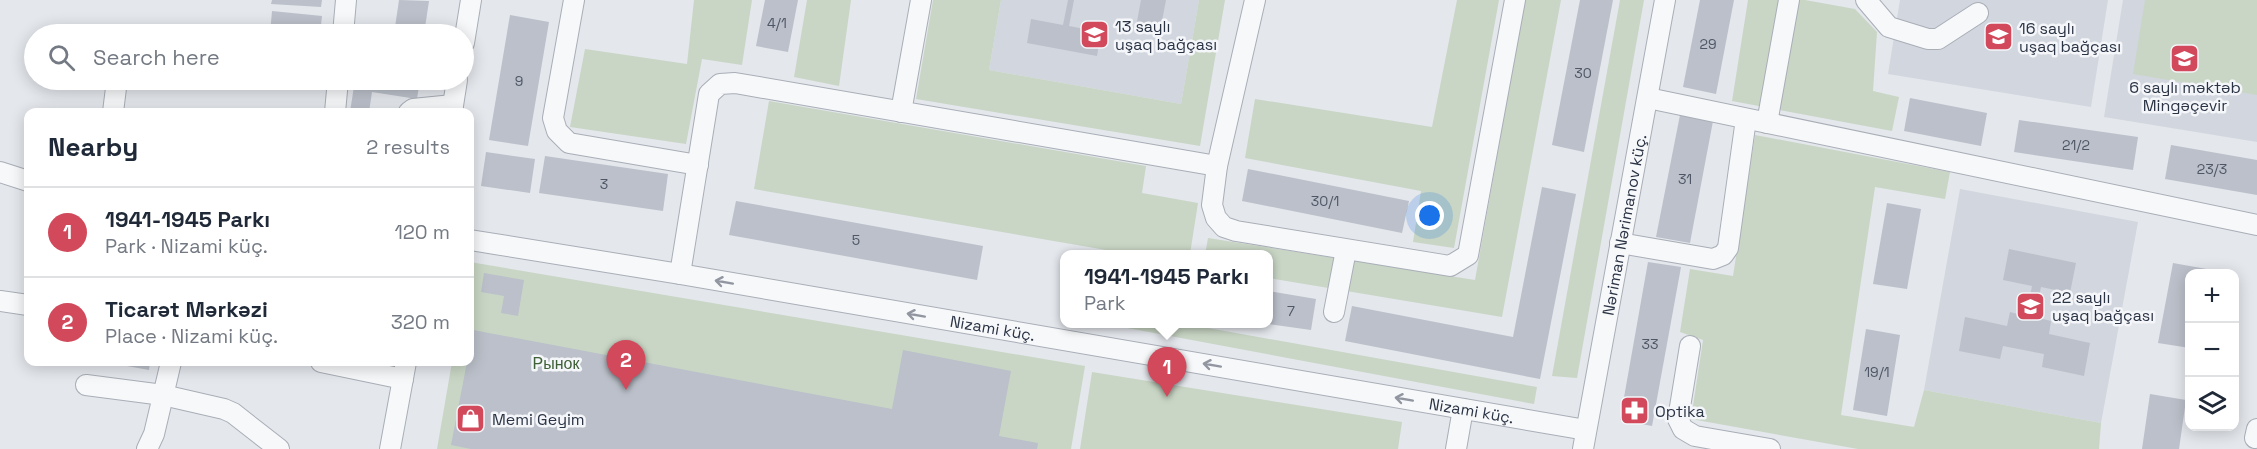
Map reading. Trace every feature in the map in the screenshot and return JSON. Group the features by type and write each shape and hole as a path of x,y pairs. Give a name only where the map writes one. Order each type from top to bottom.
{"street":[{"path":"344,24 346,0"},
{"path":"467,24 471,0"},
{"path":"574,0 553,118 557,131 569,142 698,165"},
{"path":"902,112 921,0"},
{"path":"1256,0 1217,166 1212,205 1216,218 1224,226 1236,231 1450,266 1468,255 1515,0"},
{"name":"Nəriman Nərimanov küç.","path":"1584,440 1665,0"},
{"path":"1767,123 1789,0"},
{"path":"1866,0 1889,27 1928,39 1938,39 1978,13"},
{"path":"680,274 709,94 720,84 735,83 1217,166"},
{"path":"114,108 116,90"},
{"path":"335,108 337,90"},
{"path":"452,108 455,90"},
{"path":"1648,98 2257,225"},
{"path":"1620,243 1713,260 1723,255 1728,248 1746,119"},
{"path":"0,172 24,180"},
{"name":"Nizami küç.","path":"474,241 1463,409 1584,440"},
{"path":"1334,312 1346,250"},
{"path":"0,302 24,305"},
{"path":"1690,346 1678,419 1683,429 1695,436 1770,449"},
{"path":"147,449 154,435 170,366"},
{"path":"363,366 405,370 390,449"},
{"path":"86,385 163,395 224,409 233,413 279,449"},
{"path":"1456,449 1463,409"}],"shaded area":[{"name":"13 saylı uşaq bağçası","path":"1001,0 1199,0 1181,104 989,70"},
{"name":"16 saylı uşaq bağçası","path":"1900,0 2108,0 2091,107 1888,74"},
{"name":"6 saylı məktəb Mingəçevir","path":"2123,0 2257,0 2257,142 2104,117"},
{"name":"22 saylı uşaq bağçası","path":"1960,189 2138,222 2101,423 1924,390"}],"green space":[{"path":"694,0 752,0 742,65 702,59 686,144 570,127 585,49 687,64"},
{"path":"807,0 851,0 839,86 794,77"},
{"path":"933,0 1001,0 989,70 1181,104 1199,0 1225,0 1200,146 916,99"},
{"path":"1457,0 1499,0 1454,248 1413,242 1421,191 1245,158 1255,99 1432,127"},
{"path":"1525,0 1561,0 1502,317 1273,279 1273,250 1206,250 1208,238 1475,280"},
{"path":"1620,0 1644,0 1577,378 1552,376"},
{"path":"1748,0 1805,0 1855,9 1877,32 1873,91 1899,97 1892,131 1732,101"},
{"path":"2145,0 2257,0 2257,95 2133,74"},
{"path":"769,101 1146,166 1142,193 1198,203 1191,250 1106,250 754,189"},
{"path":"1755,135 1950,172 1945,199 1875,187 1841,415 1914,427 1924,390 2101,423 2099,449 1858,449 1691,419 1703,340 1680,332 1690,269 1733,276"},
{"name":"Рынок","path":"474,263 1085,366 1071,449 437,449 451,366 474,366"},
{"path":"1127,328 1208,328 1537,387 1534,404"},
{"path":"1092,372 1402,422 1398,449 1080,449"}],"building":[{"path":"272,0 322,0 321,7 271,4"},
{"path":"399,0 429,1 426,24 395,24"},
{"path":"765,0 798,0 788,52 756,46"},
{"path":"1068,0 1074,0 1069,26 1101,32 1097,56 1027,43 1031,19 1063,25"},
{"path":"1141,0 1166,0 1160,31 1136,27"},
{"path":"1580,0 1613,0 1584,152 1552,145"},
{"path":"1700,0 1734,0 1716,94 1683,87"},
{"path":"272,11 322,16 321,24 271,24"},
{"path":"510,15 549,22 528,146 489,140"},
{"path":"353,90 418,90 417,99 372,92 370,108 351,108"},
{"path":"1910,98 1987,113 1981,146 1904,131"},
{"path":"1680,115 1713,121 1690,243 1656,237"},
{"path":"2019,120 2138,137 2133,170 2014,152"},
{"path":"2171,145 2257,160 2257,195 2165,179"},
{"path":"486,152 535,159 530,193 481,186"},
{"path":"545,156 668,174 663,211 539,193"},
{"path":"1248,169 1409,201 1402,233 1242,201"},
{"path":"1542,187 1576,194 1540,379 1345,341 1352,306 1513,337"},
{"path":"736,201 983,246 977,280 729,235"},
{"path":"1887,203 1921,209 1907,289 1873,284"},
{"path":"2009,249 2076,263 2070,293 2041,287 2035,317 2051,321 2049,334 2090,343 2084,376 2042,367 2044,354 2003,346 2000,359 1959,351 1965,317 2007,326 2010,312 2026,316 2032,286 2003,280"},
{"path":"1648,262 1681,267 1652,426 1620,420"},
{"path":"2173,263 2206,269 2185,269 2185,347 2158,343"},
{"path":"484,273 524,280 518,316 501,313 504,296 481,292"},
{"path":"1273,292 1316,299 1311,330 1273,325"},
{"path":"1866,329 1900,335 1887,416 1853,410"},
{"path":"474,330 892,409 903,350 1011,371 999,436 1038,443 1037,449 471,449 451,445 466,366 474,366"},
{"path":"127,366 150,366 149,370"},
{"path":"2150,394 2185,400 2179,449 2142,449"}],"place":[{"name":"13 saylı uşaq bağçası","path":"1094,35"},
{"name":"16 saylı uşaq bağçası","path":"1998,37"},
{"name":"6 saylı məktəb Mingəçevir","path":"2185,59"},
{"name":"22 saylı uşaq bağçası","path":"2031,306"},
{"name":"Ticarət Mərkəzi","path":"626,390"},
{"name":"1941-1945 Parkı","path":"1167,397"},
{"name":"Optika","path":"1634,411"},
{"name":"Memi Geyim","path":"471,419"}]}
